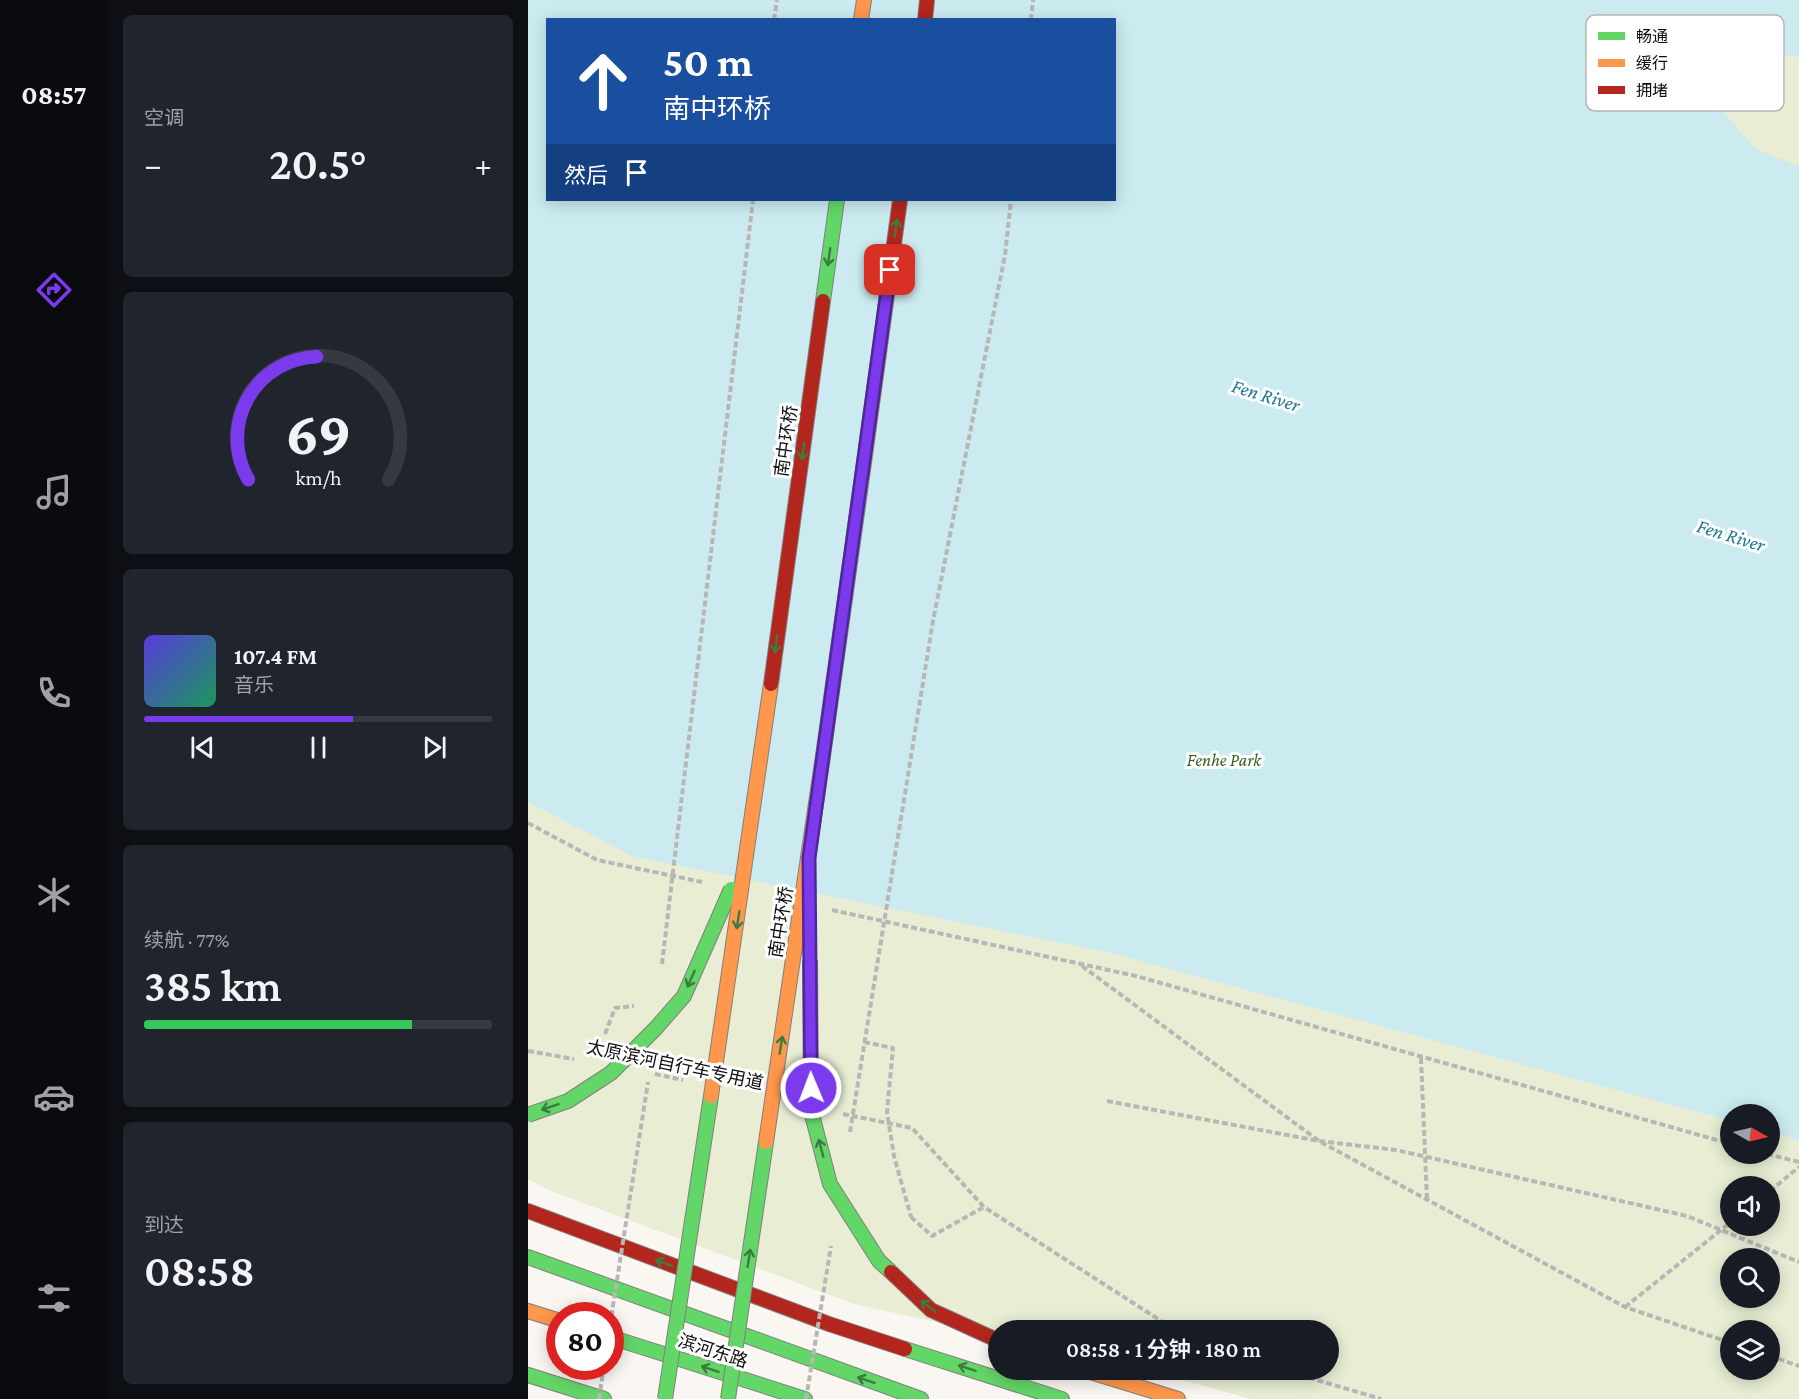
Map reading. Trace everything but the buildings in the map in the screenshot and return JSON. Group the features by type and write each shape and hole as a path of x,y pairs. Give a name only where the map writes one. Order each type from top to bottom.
{"highway":[{"path":"861,18 864,0"},
{"path":"925,18 927,0"},
{"name":"南中环桥","path":"666,1399 748,849 837,201"},
{"name":"南中环桥","path":"728,1399 809,858 900,201"},
{"path":"528,1115 568,1101 611,1073 635,1052 684,996 748,849"},
{"path":"809,858 811,1111 830,1184 879,1261 931,1310 988,1336"},
{"path":"528,1211 829,1324 1062,1399"},
{"path":"528,1257 921,1399"},
{"path":"528,1311 546,1317"},
{"name":"滨河东路","path":"624,1341 806,1399"},
{"path":"528,1375 604,1399"},
{"path":"1116,1380 1178,1399"}],"path":[{"path":"774,18 777,0"},
{"path":"1031,18 1033,0"},
{"path":"662,970 753,201"},
{"path":"848,1142 933,621 1005,255 1011,201"},
{"path":"528,823 597,860 712,885"},
{"path":"828,909 1136,976 1720,1141"},
{"path":"1079,963 1319,1141 1625,1307 1720,1339"},
{"path":"864,1042 893,1048 887,1112 894,1156 911,1217 932,1236 984,1207"},
{"name":"太原滨河自行车专用道","path":"528,1051 575,1059"},
{"path":"1421,1058 1427,1200"},
{"name":"太原滨河自行车专用道","path":"613,1302 647,1073 692,1082"},
{"path":"1107,1101 1319,1141 1426,1156 1687,1216 1720,1230"},
{"path":"842,1114 912,1128 984,1207 1159,1320"},
{"path":"1780,1157 1799,1162"},
{"path":"1780,1183 1799,1167"},
{"path":"1625,1307 1720,1231"},
{"path":"1736,1236 1799,1262"},
{"path":"806,1399 832,1242"},
{"path":"1780,1359 1799,1366"},
{"path":"599,1399 602,1380"},
{"path":"1317,1380 1381,1399"}],"green space":[{"name":"Fenhe Park","path":"528,0 1799,0 1799,1399 1251,1399 1182,1380 1339,1380 1339,1320 988,1320 988,1334 854,1304 551,1191 528,1179"}],"water":[{"name":"Fenhe Park","path":"528,0 1799,0 1799,57 1784,56 1784,15 1586,15 1586,111 1723,111 1755,149 1799,166 1799,1140 1780,1135 1780,1104 1720,1104 1720,1118 1111,953 632,856 528,802"}],"traffic: fast":[{"path":"823,301 837,201"},
{"path":"823,756 862,477"},
{"path":"528,1115 568,1101 611,1073 656,1028 684,996 731,889"},
{"path":"810,960 811,1111 830,1184 879,1261 891,1272"},
{"path":"665,1399 711,1096"},
{"path":"728,1399 766,1142"},
{"path":"528,1257 921,1399"},
{"path":"624,1341 805,1399"},
{"path":"905,1349 1062,1399"},
{"path":"528,1375 604,1399"}],"traffic: slow":[{"path":"861,18 864,0"},
{"path":"711,1096 771,684"},
{"path":"766,1142 823,756"},
{"path":"528,1311 546,1317"},
{"path":"1116,1380 1178,1399"}],"traffic: jam":[{"path":"925,18 927,0"},
{"path":"862,477 900,201"},
{"path":"771,684 823,301"},
{"path":"528,1211 829,1324 905,1349"},
{"path":"891,1272 931,1310 988,1336"}],"route":[{"path":"811,1088 809,858 890,270"}],"water label":[{"name":"Fen River","path":"1266,395"},
{"name":"Fen River","path":"1731,535"}]}
